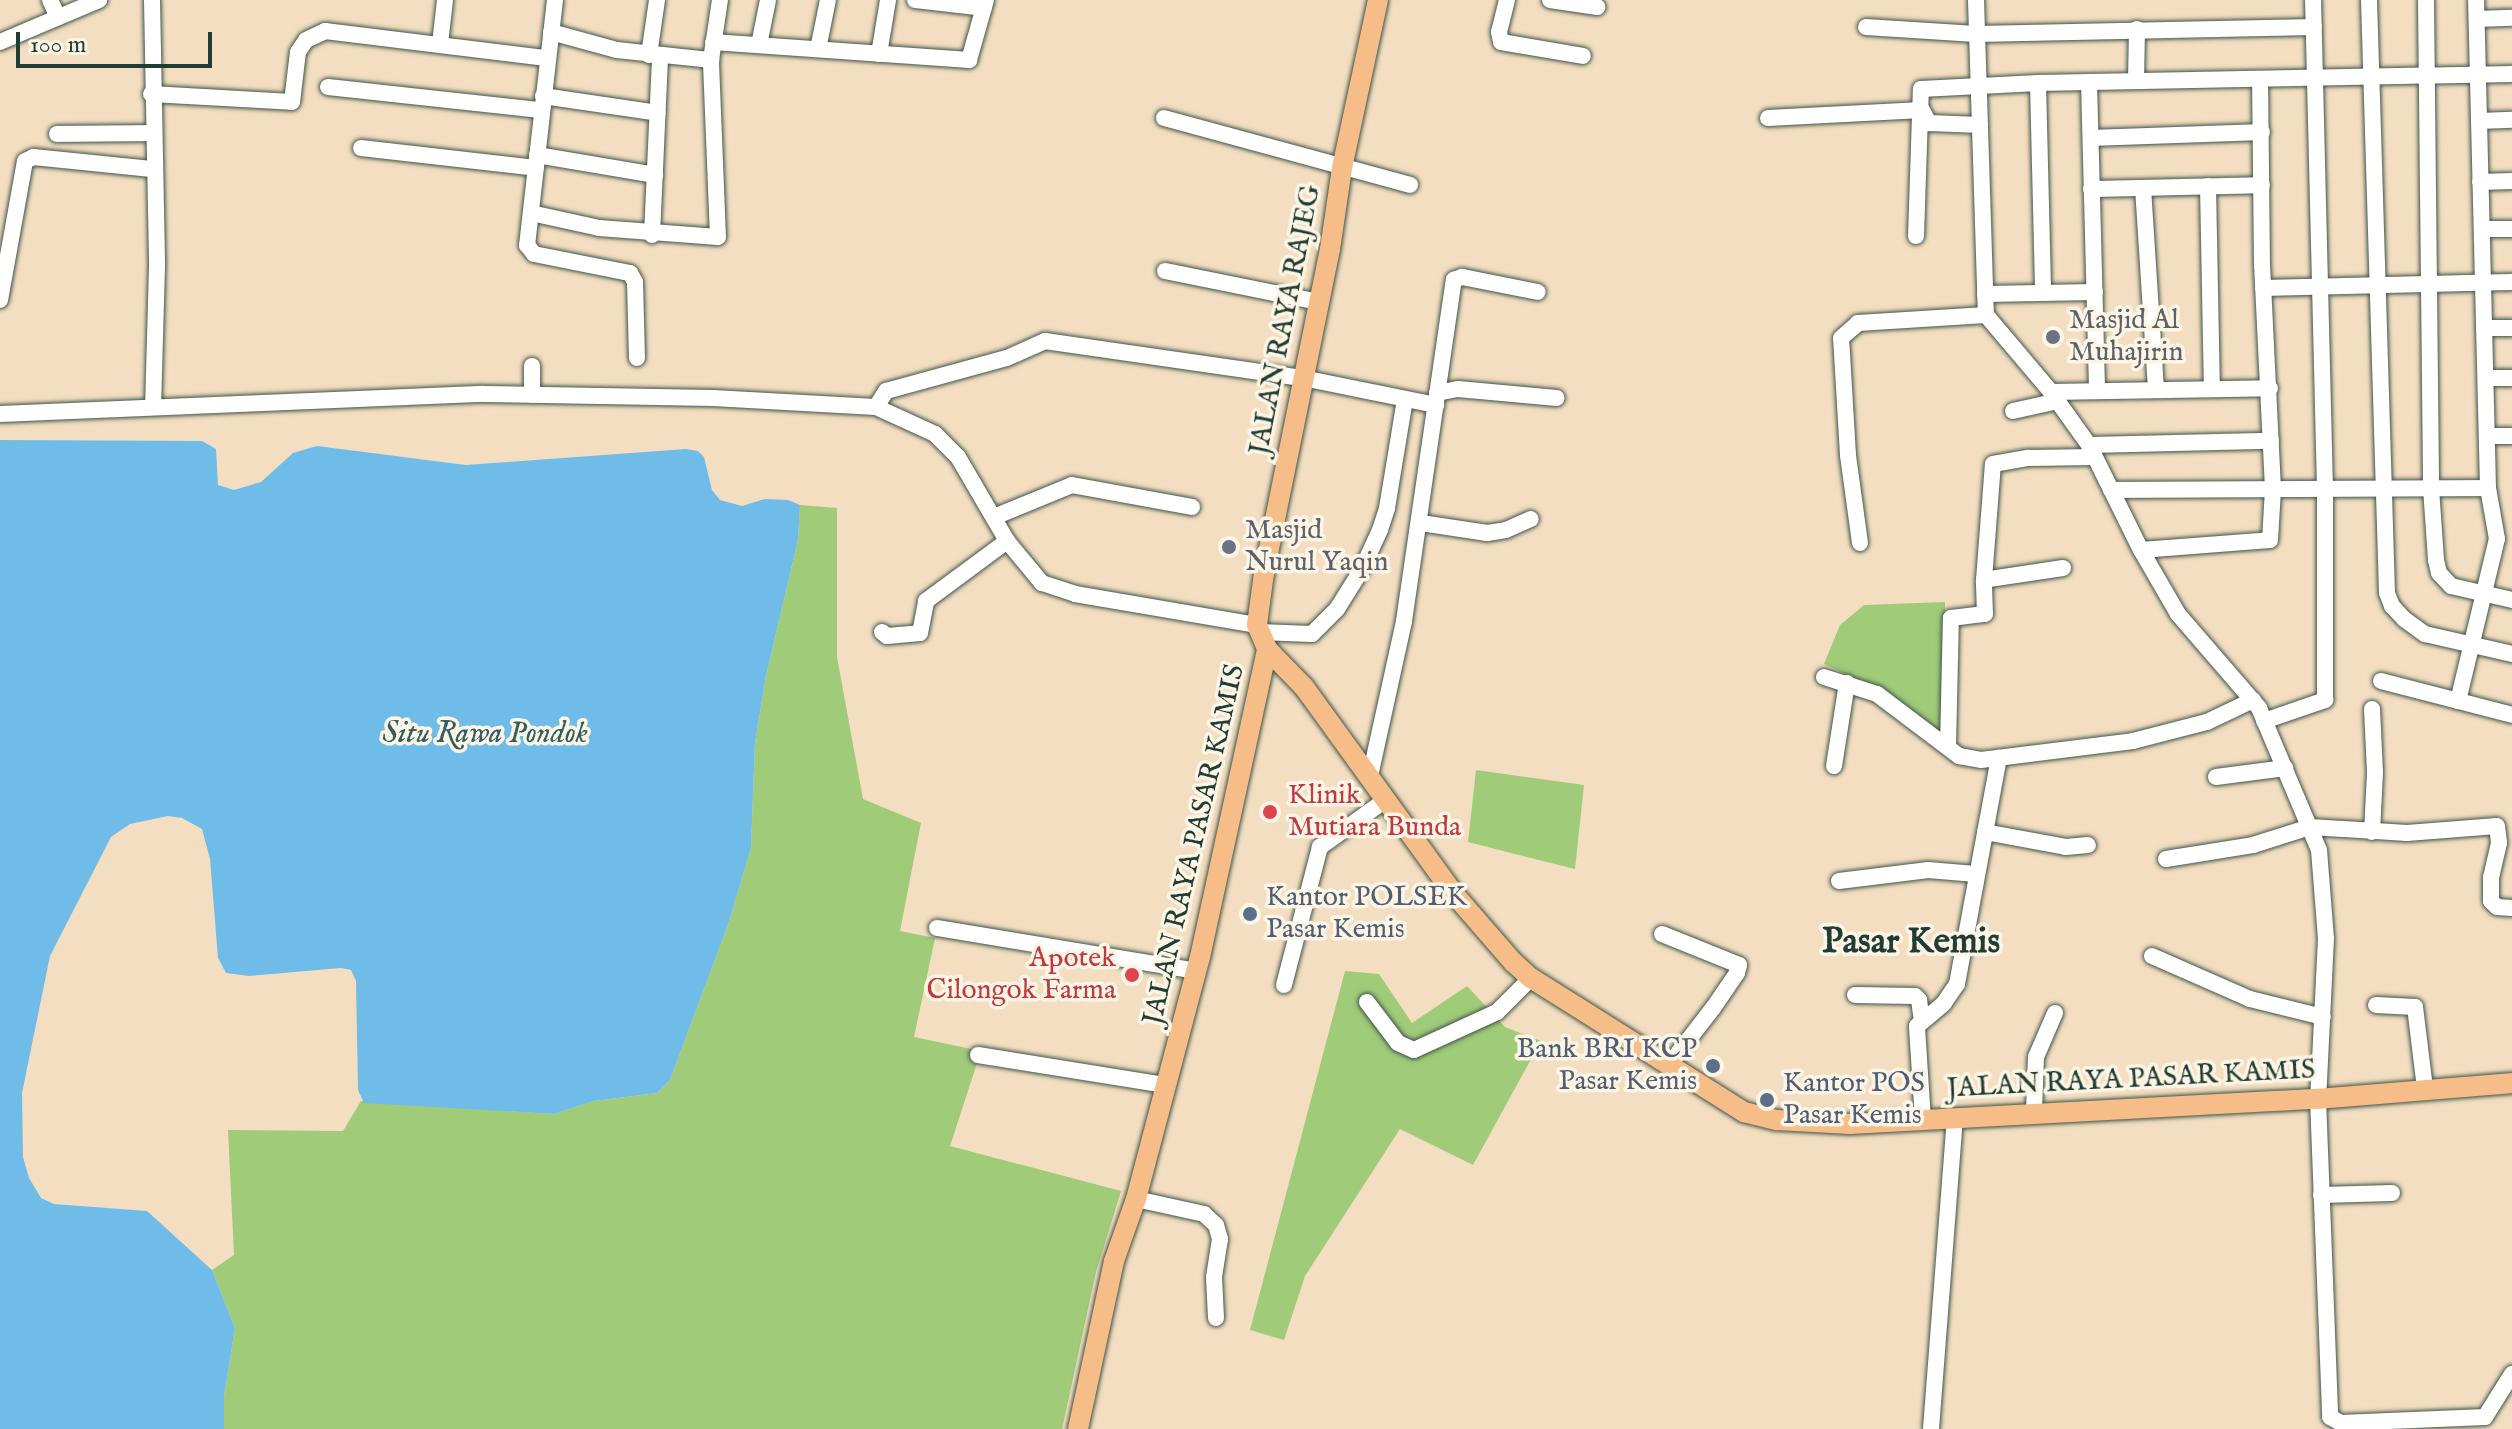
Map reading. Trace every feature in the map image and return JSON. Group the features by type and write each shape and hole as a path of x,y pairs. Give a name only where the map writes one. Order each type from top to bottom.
{"main road":[{"name":"JALAN RAYA RAJEG","path":"1261,635 1264,573 1319,302 1342,168 1378,0"},
{"name":"JALAN RAYA PASAR KAMIS","path":"1261,635 1304,687 1454,894 1531,978 1744,1112 1759,1117 1850,1124 2034,1111 2318,1099 2512,1083"},
{"name":"JALAN RAYA PASAR KAMIS","path":"1078,1429 1114,1261 1136,1199 1196,971 1261,635"}],"street":[{"path":"50,0 58,17"},
{"path":"0,42 99,0"},
{"path":"152,0 151,94 157,266 153,405"},
{"path":"440,44 445,0"},
{"path":"555,0 527,245 534,254 630,273 635,282 637,358"},
{"path":"652,235 658,113 656,0"},
{"path":"531,213 599,228 652,235 718,237 711,60 720,0"},
{"path":"759,45 768,0"},
{"path":"818,49 828,0"},
{"path":"879,54 888,0"},
{"path":"713,42 969,60 985,4 915,0"},
{"path":"1507,0 1499,32 1501,42 1583,56"},
{"path":"1550,0 1597,7"},
{"path":"1976,0 1986,315 2054,396 2091,451 2141,550 2178,614 2253,700 2319,850 2326,900 2318,1099 2326,1381 2332,1421 2485,1417 2512,1374"},
{"path":"2264,721 2325,700 2325,489 2313,0"},
{"path":"2369,0 2381,489 2384,564 2392,606 2425,634 2512,654"},
{"path":"2426,0 2431,488 2439,573 2451,586 2512,600"},
{"path":"2458,701 2481,594 2505,541 2488,488 2476,0"},
{"path":"2477,19 2512,18"},
{"path":"1866,27 1976,34 2314,27"},
{"path":"2136,81 2137,29"},
{"path":"151,94 292,102 298,52 306,40 325,31 546,58"},
{"path":"551,32 655,56 711,60"},
{"path":"1916,236 1921,89 2038,83 2512,74"},
{"path":"2141,550 2263,543 2270,540 2273,489 2263,288 2260,80"},
{"path":"2089,82 2097,390"},
{"path":"2038,83 2043,292"},
{"path":"328,87 658,113"},
{"path":"1768,118 1919,110 1926,112 1929,123 1980,125"},
{"path":"1164,118 1410,185"},
{"path":"2479,121 2512,120"},
{"path":"2091,138 2262,132"},
{"path":"57,134 153,133"},
{"path":"361,148 655,175"},
{"path":"0,300 25,161 34,157 153,169"},
{"path":"2480,182 2512,181"},
{"path":"2091,189 2262,185"},
{"path":"2208,186 2212,387"},
{"path":"2143,188 2156,389"},
{"path":"2482,229 2512,229"},
{"path":"1165,271 1319,302"},
{"path":"1370,776 1401,637 1421,523 1454,280 1462,277 1538,292"},
{"path":"2263,288 2512,282"},
{"path":"1985,294 2095,292"},
{"path":"1860,543 1848,455 1841,338 1858,323 1986,315"},
{"path":"2484,328 2512,328"},
{"path":"876,407 886,391 1007,358 1045,341 1303,378 1405,399 1437,399 1458,389 1557,398"},
{"path":"532,366 532,395"},
{"path":"2486,378 2512,378"},
{"path":"2013,411 2054,396 2097,390 2270,388"},
{"path":"0,414 153,405 532,395 713,398 876,407 940,437 963,464 1007,541 1034,577 1055,588 1261,635 1312,634 1337,609 1362,569 1387,508 1405,399"},
{"path":"2487,436 2512,436"},
{"path":"1948,747 1951,618 1985,614 1984,580 1993,464 2091,451 2271,441"},
{"path":"994,517 1072,485 1192,507"},
{"path":"2111,490 2488,488"},
{"path":"1421,523 1487,533 1506,530 1531,519"},
{"path":"882,632 887,636 920,633 926,601 1007,541"},
{"path":"1984,580 2063,568"},
{"path":"1824,677 1877,694 1968,759 2133,741 2207,722 2253,700"},
{"path":"2381,681 2512,715"},
{"path":"1834,766 1847,683"},
{"path":"2372,709 2375,773 2372,832"},
{"path":"1923,1120 1916,1035 1922,1021 1944,1003 1957,984 1999,758"},
{"path":"2216,777 2285,768"},
{"path":"1284,985 1320,847 1384,801"},
{"path":"2166,859 2253,845 2310,827 2407,833 2497,826 2499,843 2491,877 2491,901 2497,907 2512,908"},
{"path":"1985,832 2066,847 2088,845"},
{"path":"1839,881 1890,872 1976,874"},
{"path":"937,928 1196,971"},
{"path":"1662,934 1739,965 1737,973 1713,1008 1669,1065"},
{"path":"2152,956 2250,999 2323,1017"},
{"path":"1367,1002 1398,1043 1414,1050 1497,1012 1531,978"},
{"path":"1855,995 1915,996 1919,1000 1922,1021"},
{"path":"2376,1005 2410,1005 2417,1011 2425,1089"},
{"path":"2034,1111 2036,1057 2055,1013"},
{"path":"978,1055 1166,1085"},
{"path":"1931,1429 1955,1118"},
{"path":"2321,1195 2392,1193"},
{"path":"1136,1199 1204,1214 1216,1225 1220,1239 1214,1277 1216,1318"}],"green space":[{"path":"800,505 837,508 837,657 863,799 921,823 900,931 935,938 914,1037 981,1051 950,1146 1121,1191 1096,1272 1062,1429 224,1429 224,1396 235,1328 212,1270 234,1255 228,1130 343,1131 361,1101 554,1114 594,1101 657,1093 670,1080 729,922 751,848 755,743 766,676 798,540"},
{"path":"1945,602 1946,741 1891,695 1824,664 1840,625 1864,605"},
{"path":"1476,770 1584,785 1575,869 1468,842"},
{"path":"1345,971 1379,974 1412,1023 1467,986 1505,1027 1541,1041 1473,1165 1400,1129 1305,1276 1284,1340 1250,1330"}],"water":[{"name":"Situ Rawa Pondok","path":"0,440 202,441 216,449 218,485 234,490 261,482 293,453 317,446 466,465 686,449 698,451 704,457 712,490 720,500 742,506 765,499 788,500 800,505 798,540 766,676 755,743 751,848 729,922 670,1080 657,1093 594,1101 554,1114 364,1103 358,1090 356,981 351,970 341,968 249,976 226,973 218,958 210,859 202,829 182,818 168,816 130,824 111,837 50,956 22,1093 23,1157 29,1178 41,1198 54,1204 147,1211 212,1270 235,1328 224,1396 224,1429 0,1429"}],"place":[{"name":"Masjid Al Muhajirin","path":"2053,337"},
{"name":"Masjid Nurul Yaqin","path":"1229,547"},
{"name":"Klinik Mutiara Bunda","path":"1270,812"},
{"name":"Kantor POLSEK Pasar Kemis","path":"1250,914"},
{"name":"Apotek Cilongok Farma","path":"1132,975"},
{"name":"Bank BRI KCP Pasar Kemis","path":"1713,1066"},
{"name":"Kantor POS Pasar Kemis","path":"1767,1100"}],"district":[{"name":"Pasar Kemis","path":"1911,943"}]}
